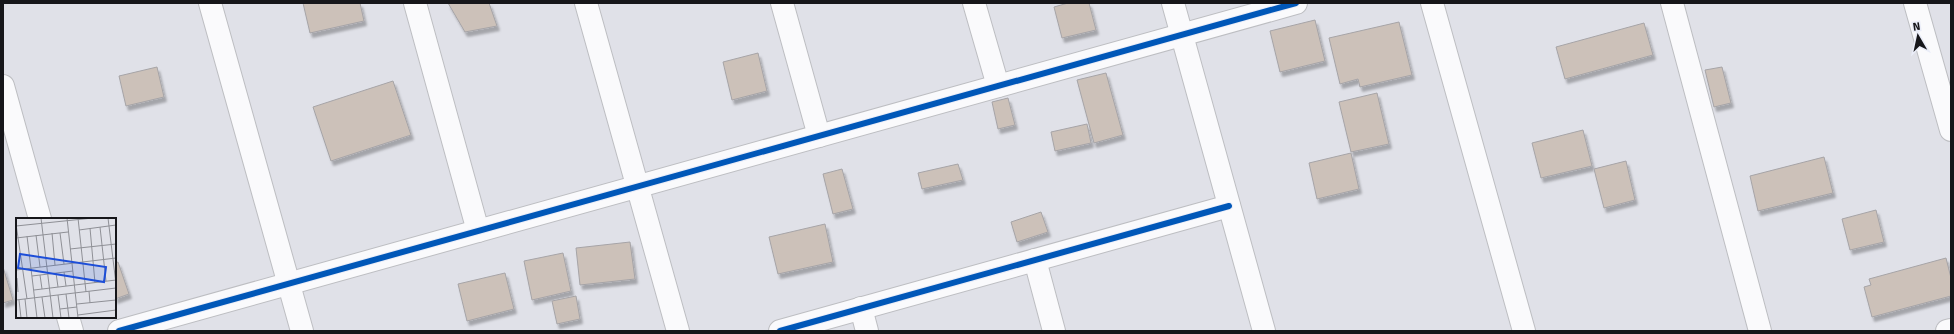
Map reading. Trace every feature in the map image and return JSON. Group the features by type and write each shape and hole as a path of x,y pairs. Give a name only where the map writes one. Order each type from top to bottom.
{"street":[{"path":"210,3 302,331"},
{"path":"415,3 478,231"},
{"path":"586,3 678,331"},
{"path":"782,3 819,136"},
{"path":"974,3 998,86"},
{"path":"1173,3 1264,331"},
{"path":"119,331 1296,3"},
{"path":"1432,3 1524,331"},
{"path":"1672,3 1760,331"},
{"path":"1915,3 1951,130"},
{"path":"3,86 40,218"},
{"path":"780,331 1229,206"},
{"path":"1035,260 1054,331"},
{"path":"861,308 867,331"},
{"path":"68,318 72,331"},
{"path":"1947,331 1951,330"}],"building":[{"path":"303,3 360,3 364,21 310,33"},
{"path":"448,3 489,3 497,26 465,32"},
{"path":"1068,3 1089,3 1096,30 1062,38 1054,7"},
{"path":"1315,20 1325,61 1280,72 1270,31"},
{"path":"1399,22 1412,75 1360,87 1358,79 1340,84 1329,38"},
{"path":"1644,23 1653,55 1565,79 1556,47"},
{"path":"758,53 767,91 732,100 723,62"},
{"path":"157,67 164,97 126,106 119,76"},
{"path":"1722,67 1731,103 1714,107 1705,70"},
{"path":"1106,73 1123,135 1094,143 1077,80"},
{"path":"393,81 411,135 331,161 313,107"},
{"path":"1377,93 1389,144 1351,152 1339,102"},
{"path":"1008,98 1015,125 998,129 992,102"},
{"path":"1087,124 1091,143 1055,151 1051,132"},
{"path":"1583,130 1592,166 1541,178 1532,143"},
{"path":"1351,153 1359,189 1317,199 1309,163"},
{"path":"1824,157 1833,193 1758,211 1750,176"},
{"path":"1626,161 1635,200 1604,208 1594,169"},
{"path":"958,164 963,180 922,189 918,173"},
{"path":"842,169 853,209 833,214 823,174"},
{"path":"1876,210 1884,242 1850,250 1842,219"},
{"path":"1041,212 1048,232 1017,242 1011,222"},
{"path":"825,224 833,262 778,274 769,237"},
{"path":"630,242 635,279 580,285 576,248"},
{"path":"563,253 571,291 532,300 524,261"},
{"path":"1946,258 1951,278 1951,296 1872,317 1864,287 1871,285 1869,279"},
{"path":"118,262 129,294 116,299 116,263"},
{"path":"3,267 13,300 3,303"},
{"path":"505,273 514,309 467,321 458,284"},
{"path":"576,296 580,319 557,324 552,301"}],"cycle path":[{"path":"119,331 1296,3"},
{"path":"780,331 1229,206"}]}
